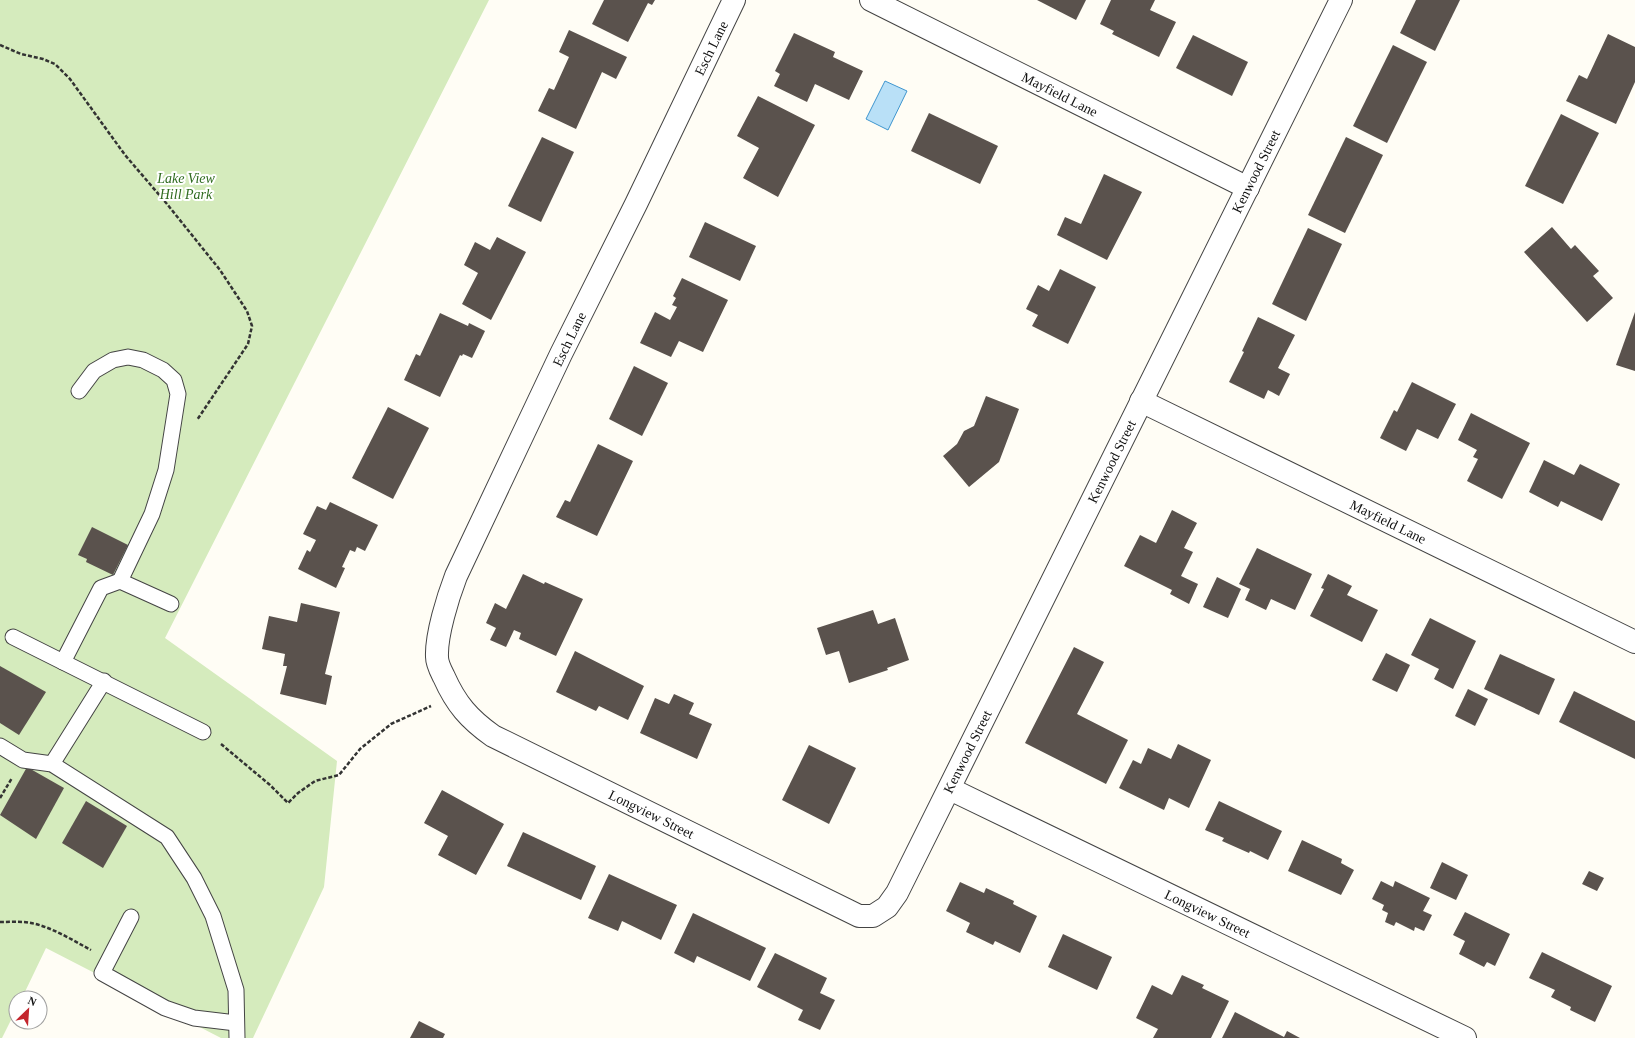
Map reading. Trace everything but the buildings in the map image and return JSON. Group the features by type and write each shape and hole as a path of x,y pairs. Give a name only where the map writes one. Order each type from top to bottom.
{"street":[{"name":"Esch Lane","path":"452,694 439,668 437,657 439,636 449,593 561,354 636,204 734,0"},
{"name":"Mayfield Lane","path":"871,0 1248,188"},
{"name":"Kenwood Street","path":"873,916 886,908 897,893 1341,0"},
{"name":"Mayfield Lane","path":"1141,401 1635,642"},
{"name":"Longview Street","path":"452,694 467,714 493,736 859,916 873,916"},
{"name":"Longview Street","path":"950,789 1465,1038"}],"lane":[{"path":"63,662 101,588 120,581 152,514 166,470 178,394 174,380 163,370 143,360 128,357 113,360 94,371 80,391"},
{"path":"120,581 171,604"},
{"path":"13,637 104,681 203,732"},
{"path":"52,764 104,681"},
{"path":"0,746 23,760 52,764 167,836 194,878 213,916 236,990 237,1031 165,1008 102,973 131,916"}],"path":[{"path":"0,45 21,54 43,59 55,64 70,79 125,155 220,270 247,312 252,326 248,344 194,425"},
{"path":"203,732 232,752 288,803 298,793 315,781 339,775 360,749 391,724 452,694"},
{"path":"0,922 17,921 39,925 109,959"}],"green space":[{"name":"Lake View Hill Park","path":"0,0 489,0 165,638 337,761 324,887 253,1038 221,1038 46,948 26,990 8,990 8,1026 2,1038 0,1038"}],"water":[{"path":"885,81 907,91 888,130 866,119"}]}
